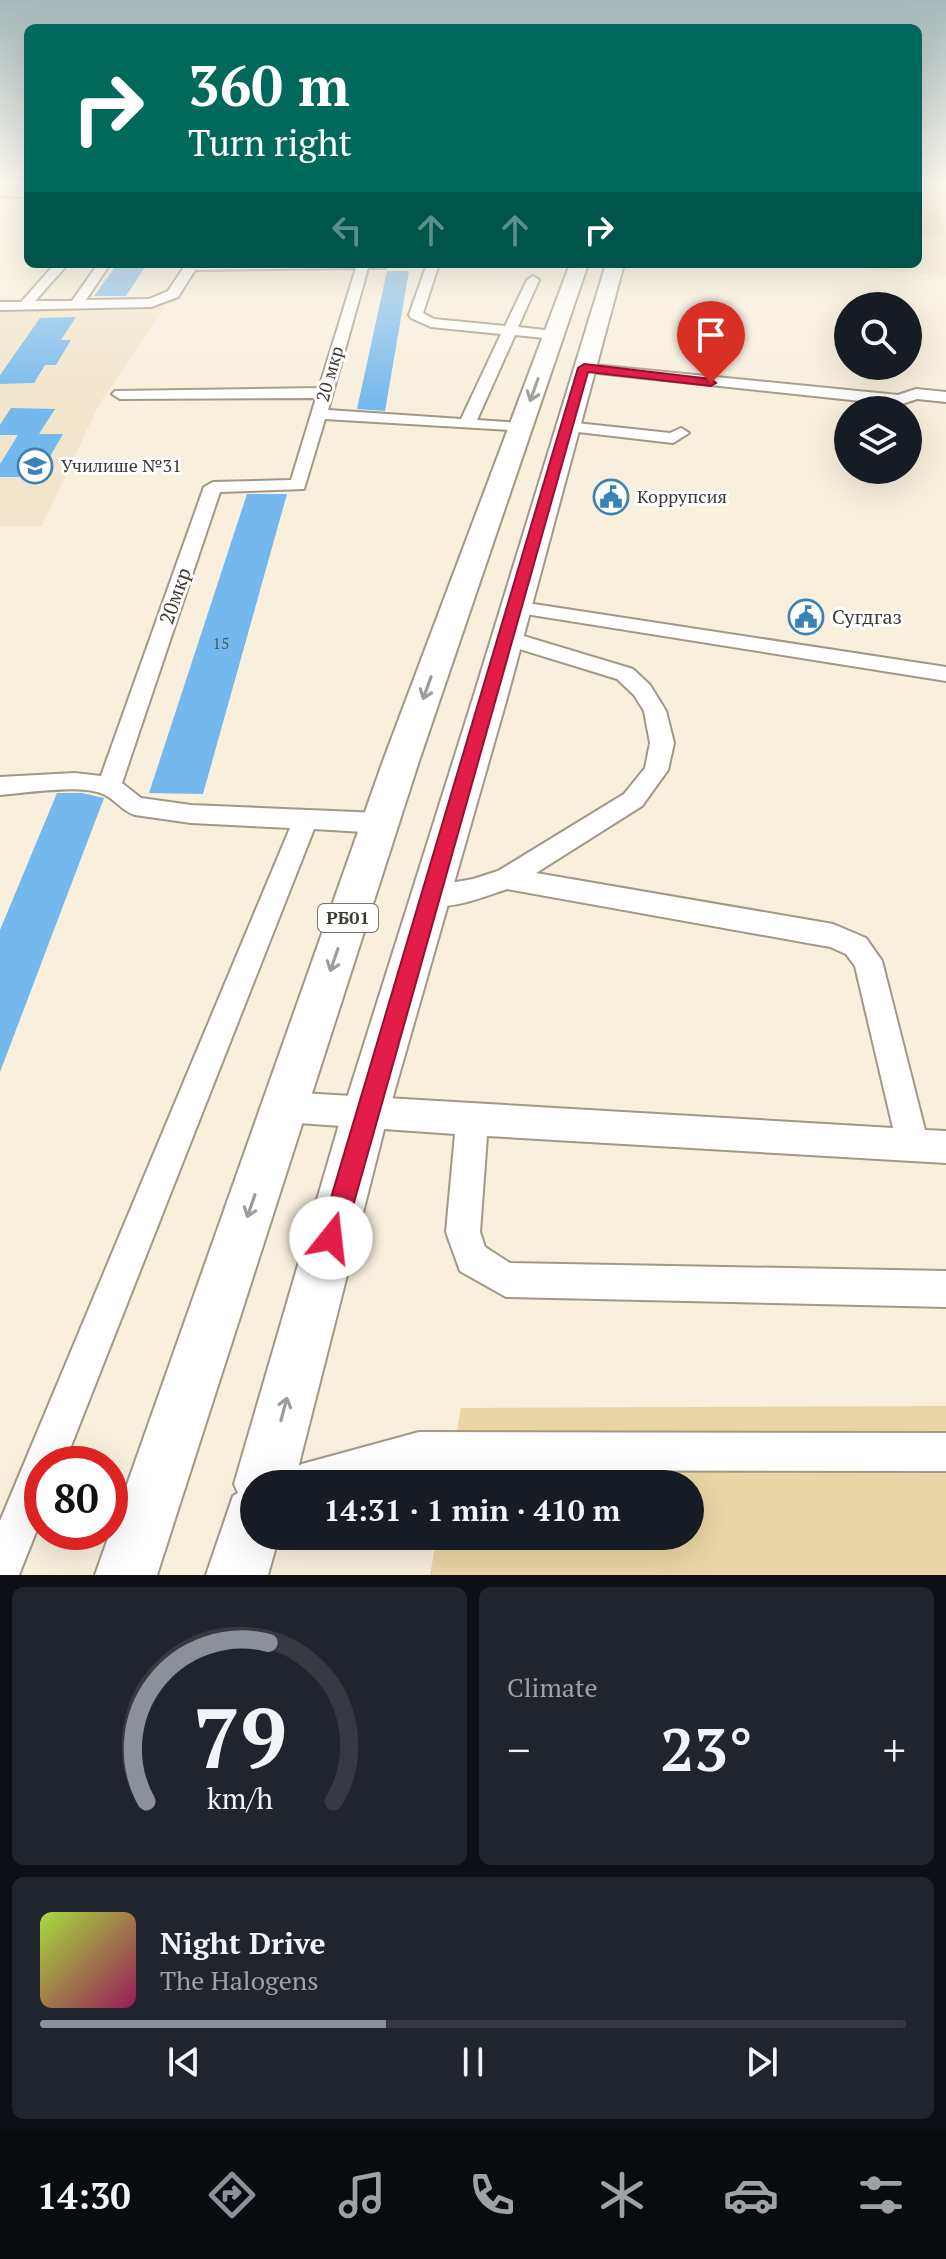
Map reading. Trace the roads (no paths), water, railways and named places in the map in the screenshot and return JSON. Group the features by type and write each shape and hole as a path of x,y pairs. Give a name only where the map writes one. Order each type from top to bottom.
{"highway":[{"name":"РБ01","path":"268,1470 365,1114 584,368 572,319 578,268"},
{"name":"РБ01","path":"126,1575 380,823 520,428 572,319 612,268"},
{"path":"453,616 495,625 510,623"},
{"path":"237,1575 244,1550"}],"street":[{"path":"24,306 58,268"},
{"path":"76,305 101,268"},
{"path":"0,306 151,303 173,294 190,268"},
{"name":"20 мкр","path":"298,485 362,268"},
{"path":"432,268 416,315 431,323 511,332 572,319"},
{"path":"467,424 533,280"},
{"path":"584,368 899,400 916,394 946,397"},
{"path":"120,394 324,393"},
{"path":"319,414 520,428"},
{"path":"567,427 673,438 681,433"},
{"name":"20мкр","path":"109,786 213,487 298,485"},
{"path":"510,623 946,674"},
{"path":"431,896 473,890 507,878 633,800 656,770 662,743 655,711 642,690 625,674 510,623"},
{"path":"0,810 5,786 75,782 109,786 135,806 191,814 380,823"},
{"path":"51,1446 306,819"},
{"path":"507,878 833,936 856,946 868,961 913,1145"},
{"path":"284,1107 946,1147"},
{"path":"472,1120 463,1232 472,1259 506,1280 946,1289"},
{"path":"352,1470 419,1451 946,1452"},
{"path":"0,1571 24,1512"}],"place":[{"name":"Училише №31","path":"35,466"},
{"name":"Коррупсия","path":"611,497"},
{"name":"Сугдгаз","path":"806,617"}]}
